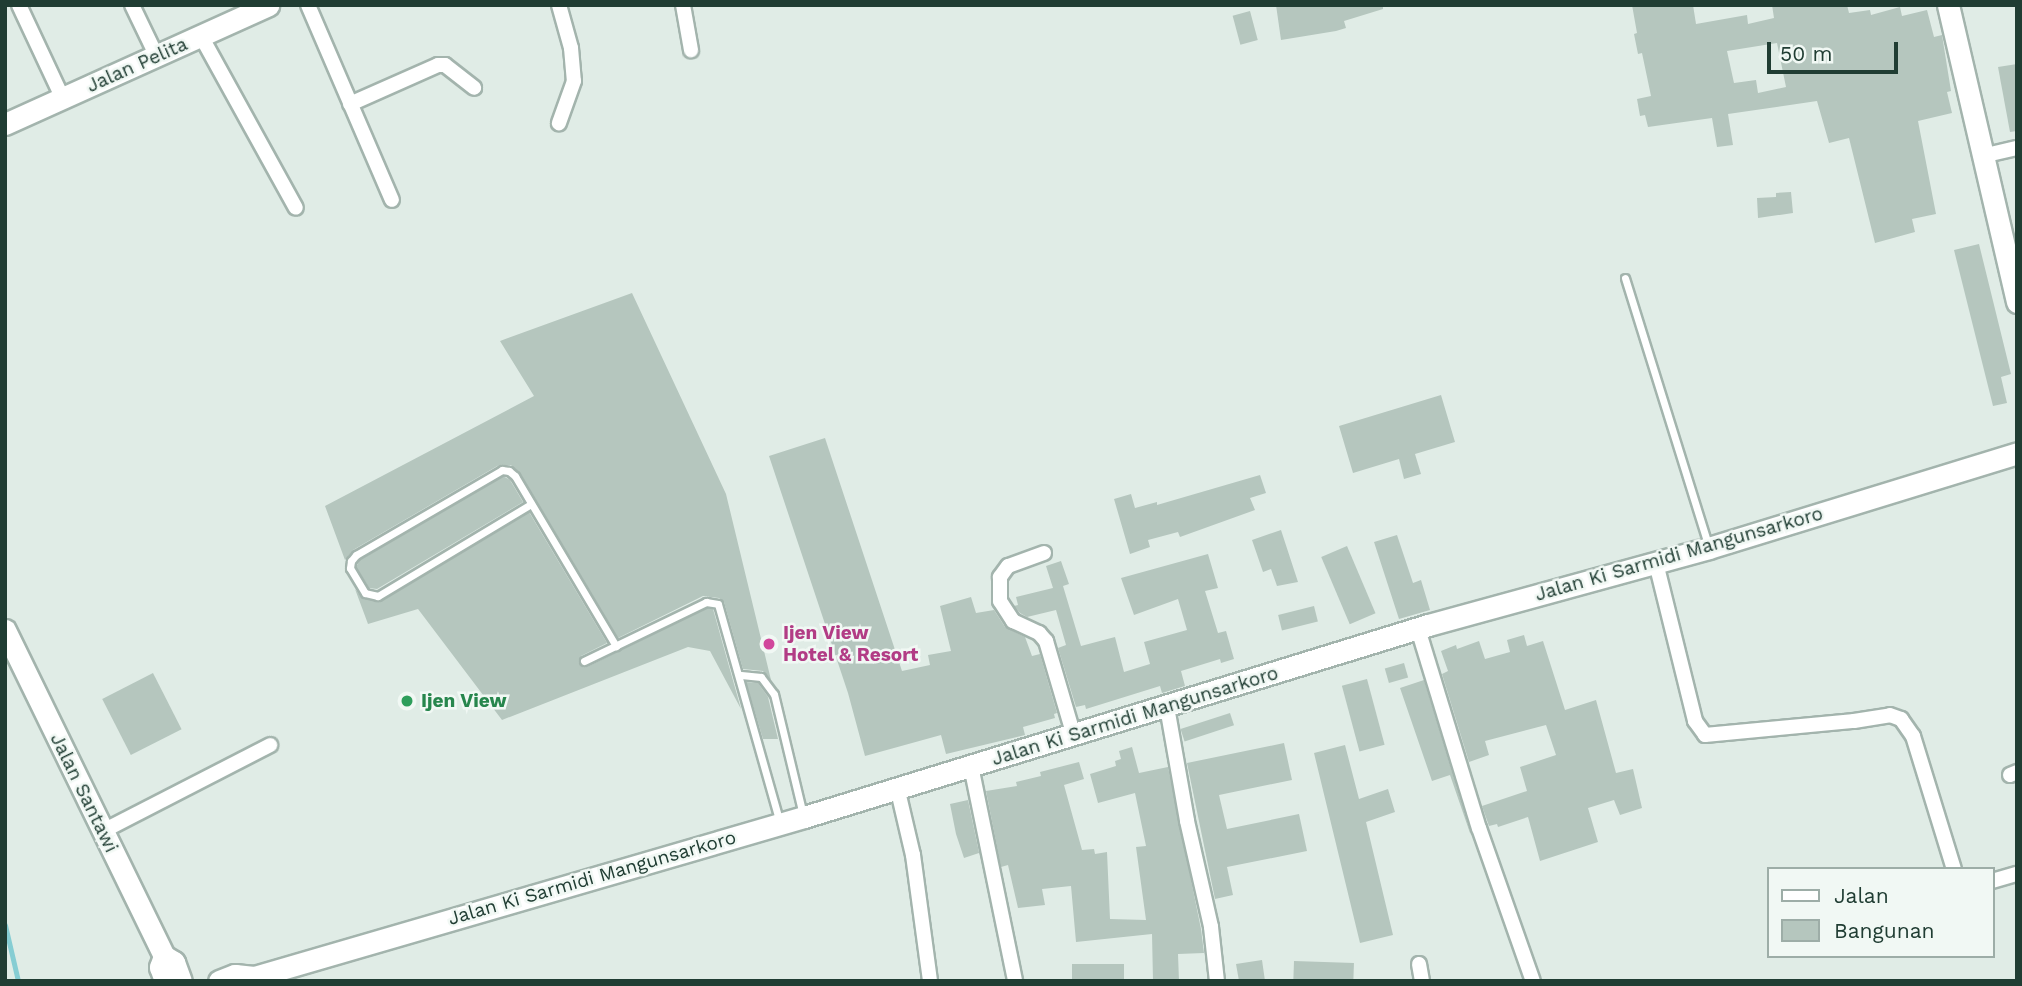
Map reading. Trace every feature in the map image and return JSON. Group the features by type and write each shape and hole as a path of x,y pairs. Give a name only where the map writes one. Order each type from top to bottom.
{"main road":[{"name":"Jalan Pelita","path":"5,124 268,5"},
{"path":"1948,5 2017,302"},
{"name":"Jalan Ki Sarmidi Mangunsarkoro","path":"219,981 235,975 252,979 804,817 1418,629 1709,548 2017,453"},
{"name":"Jalan Santawi","path":"5,630 163,956 174,962 181,981"},
{"name":"Jalan Santawi","path":"163,956 160,967 165,981"}],"street":[{"path":"19,5 62,99"},
{"path":"132,5 157,57"},
{"path":"308,5 392,201"},
{"path":"559,5 571,48 574,80 559,123"},
{"path":"683,5 691,50"},
{"path":"201,36 296,208"},
{"path":"350,104 438,65 445,65 474,88"},
{"path":"1982,156 2017,148"},
{"path":"1044,553 1009,566 1000,578 1000,601 1013,621 1046,641 1074,736"},
{"path":"1656,563 1695,721 1705,735 1890,715 1901,719 1913,736 1953,867"},
{"path":"1418,629 1479,828 1533,981"},
{"path":"1167,707 1187,821 1211,927 1217,981"},
{"path":"103,831 270,745"},
{"path":"971,766 1015,981"},
{"path":"898,787 913,855 930,981"},
{"path":"1994,880 2017,874"},
{"path":"1419,964 1422,981"}],"lane":[{"path":"1625,278 1709,548"},
{"path":"531,504 378,596 365,593 350,568 356,555 502,470 514,476 531,504 616,646"},
{"path":"584,661 713,601 722,611 780,824"},
{"path":"741,675 761,677 774,694 804,817"}],"building":[{"path":"1276,5 1383,5 1383,9 1344,21 1346,28 1281,40"},
{"path":"1632,5 1693,5 1696,24 1747,15 1748,24 1774,18 1772,5 1847,5 1849,13 1870,10 1871,15 1900,7 1902,16 1927,10 1934,37 1942,35 1951,91 1947,92 1952,113 1918,121 1936,214 1912,219 1915,232 1875,243 1849,138 1829,143 1817,101 1728,114 1733,145 1717,147 1712,118 1648,127 1645,115 1640,116 1637,99 1651,96 1642,53 1638,54 1634,34 1637,33","holes":["1777,43 1786,87 1758,93 1756,80 1734,83 1727,51"]},
{"path":"1250,11 1258,40 1240,45 1233,16"},
{"path":"2017,64 2017,131 2010,132 1998,67"},
{"path":"1791,192 1793,213 1758,218 1757,198 1776,197 1776,193"},
{"path":"1979,244 2011,374 2001,377 2007,403 1993,406 1954,250"},
{"path":"632,293 726,494 771,680 763,671 743,669 724,602 719,598 703,596 618,638 520,473 511,465 499,465 353,550 345,560 325,506 534,396 500,341"},
{"path":"1441,395 1455,442 1415,454 1421,474 1404,479 1399,459 1353,473 1339,426"},
{"path":"825,438 902,671 930,665 928,655 951,651 940,606 971,597 976,613 994,610 1005,627 1025,637 1032,656 1040,654 1057,713 1054,714 1055,718 1023,727 1025,735 946,754 941,735 865,756 848,693 769,456"},
{"path":"1260,475 1266,493 1250,498 1255,510 1180,537 1178,532 1148,540 1150,547 1130,554 1114,499 1131,494 1135,508 1157,502 1157,505"},
{"path":"503,476 510,480 523,502 377,589 369,588 356,567 360,560"},
{"path":"529,512 607,643 581,656 580,666 587,667 707,608 713,609 741,709 710,651 688,647 502,720 418,609 368,624 355,589 362,598 381,601"},
{"path":"1281,530 1298,582 1277,586 1271,569 1263,572 1252,540"},
{"path":"1397,535 1413,583 1421,580 1430,610 1399,619 1374,542"},
{"path":"1347,546 1376,613 1350,624 1321,557"},
{"path":"1208,554 1218,588 1205,591 1218,633 1226,631 1234,659 1221,663 1220,659 1181,671 1185,686 1162,693 1160,686 1086,709 1085,705 1076,707 1058,648 1066,645 1056,610 1027,617 1014,606 1018,605 1016,597 1053,588 1046,566 1061,561 1069,584 1063,586 1081,646 1115,637 1124,672 1150,664 1144,642 1187,630 1178,599 1134,615 1121,578"},
{"path":"1314,606 1318,622 1282,630 1278,615"},
{"path":"1524,635 1527,646 1543,641 1565,710 1596,700 1616,773 1633,769 1642,808 1620,815 1614,800 1588,808 1598,842 1540,861 1528,817 1498,827 1497,824 1489,826 1482,806 1527,791 1520,767 1556,755 1546,725 1485,741 1489,755 1469,762 1442,674 1448,671 1441,651 1456,645 1457,649 1479,641 1485,659 1510,652 1507,640"},
{"path":"1404,663 1408,677 1389,683 1385,669"},
{"path":"153,673 182,729 131,755 102,699"},
{"path":"1367,679 1385,745 1359,751 1342,686"},
{"path":"1424,680 1470,833 1450,775 1432,781 1400,688"},
{"path":"746,682 758,683 768,697 778,739 763,739"},
{"path":"1230,713 1234,725 1185,741 1181,729"},
{"path":"1284,743 1292,780 1219,795 1227,829 1299,814 1307,851 1227,867 1233,895 1215,899 1187,763"},
{"path":"1345,745 1359,799 1388,789 1395,812 1366,822 1393,935 1360,943 1314,753"},
{"path":"1132,747 1139,773 1168,767 1201,929 1204,953 1178,954 1179,981 1153,981 1152,934 1076,942 1071,886 1042,889 1045,905 1018,908 1008,865 1001,867 986,791 1017,786 1016,782 1041,776 1040,772 1079,762 1084,779 1064,785 1082,850 1094,849 1095,854 1107,852 1110,919 1146,920 1136,847 1146,846 1135,793 1098,803 1090,774 1116,766 1115,761 1121,759 1119,751"},
{"path":"968,800 980,857 979,853 964,858 956,834 950,804"},
{"path":"1262,960 1265,981 1239,981 1236,964"},
{"path":"1294,961 1354,963 1353,981 1293,981"},
{"path":"1072,964 1124,964 1124,981 1072,981"}],"waterway":[{"path":"5,925 18,981"}],"place":[{"name":"Ijen View Hotel & Resort","path":"769,644"},
{"name":"Ijen View","path":"407,701"}]}
